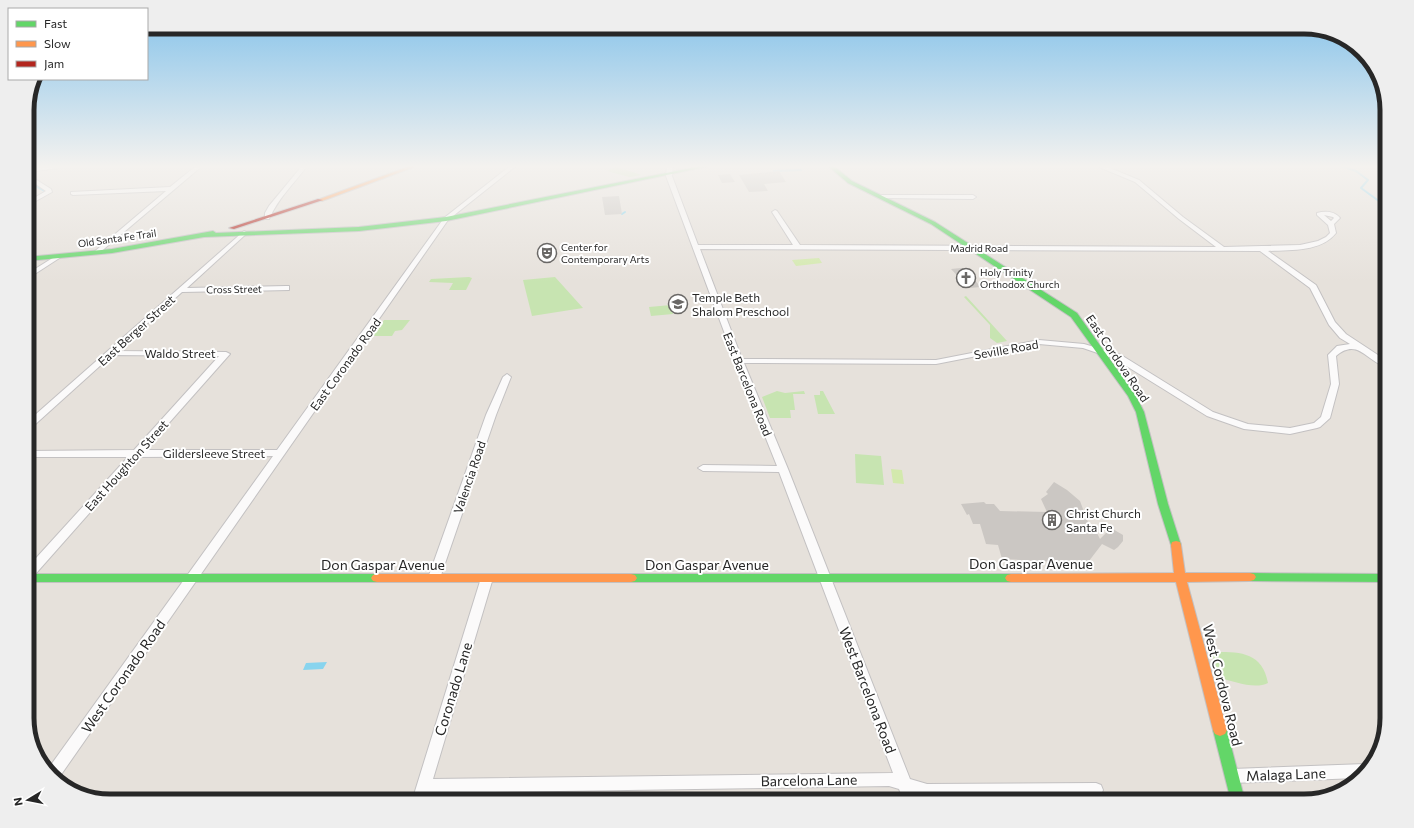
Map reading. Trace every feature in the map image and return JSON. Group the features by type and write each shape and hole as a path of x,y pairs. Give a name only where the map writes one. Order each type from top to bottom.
{"street":[{"path":"96,253 153,205"},
{"path":"267,218 274,205"},
{"name":"Old Santa Fe Trail","path":"34,258 96,253 205,235 267,218 305,205"},
{"name":"East Coronado Road","path":"192,577 446,219 464,205"},
{"path":"205,235 364,228 446,219 510,205"},
{"name":"East Barcelona Road","path":"680,205 824,578"},
{"name":"East Cordova Road","path":"897,205 933,223 1074,315 1132,396 1143,419 1163,504 1179,560 1180,576"},
{"path":"1165,205 1223,249"},
{"path":"775,212 798,248"},
{"path":"244,233 242,230 250,223"},
{"name":"Madrid Road","path":"696,247 1262,249 1319,243 1330,237 1332,233 1331,224"},
{"name":"East Berger Street","path":"34,421 244,233"},
{"path":"1262,249 1313,287 1332,322 1343,336 1380,361"},
{"path":"34,273 60,256"},
{"name":"Cross Street","path":"181,290 286,288"},
{"name":"Seville Road","path":"739,361 936,362 1039,342 1084,346 1101,351 1131,364 1210,414 1247,427 1290,431 1317,425 1325,418 1335,384 1332,355 1340,348 1356,346"},
{"name":"Waldo Street","path":"110,353 226,354"},
{"name":"East Houghton Street","path":"34,569 226,354"},
{"name":"Valencia Road","path":"434,578 491,415 507,377"},
{"name":"Gildersleeve Street","path":"34,454 281,453"},
{"path":"702,468 783,469"},
{"name":"Don Gaspar Avenue","path":"34,577 1164,578 1180,576 1380,578"},
{"name":"West Cordova Road","path":"1180,576 1236,794"},
{"name":"West Coronado Road","path":"55,770 192,577"},
{"name":"Coronado Lane","path":"421,794 487,578"},
{"name":"West Barcelona Road","path":"824,578 909,794"},
{"name":"Malaga Lane","path":"1232,776 1359,771"},
{"name":"Barcelona Lane","path":"424,786 889,779 905,784 914,790 927,791 1096,790"}],"green space":[{"path":"819,258 822,263 796,266 792,260"},
{"path":"555,277 583,308 532,316 523,280"},
{"path":"472,278 466,290 449,290 453,283 429,282 431,279"},
{"path":"966,296 1007,341 997,343 990,338 990,325 964,297"},
{"path":"671,305 673,314 651,316 649,307"},
{"path":"384,320 410,320 402,330 395,331 392,336 373,336"},
{"path":"777,391 785,393 804,391 805,394 793,394 795,410 790,410 791,418 770,418 762,397"},
{"path":"820,391 823,391 835,414 818,414 814,395 820,395"},
{"path":"855,454 881,456 884,485 856,483"},
{"path":"891,469 902,470 904,484 893,483"},
{"path":"1212,652 1240,653 1255,659 1265,672 1268,683 1257,686 1218,678"}],"water":[{"path":"327,662 323,669 303,670 306,663"}],"building":[{"path":"603,205 620,205 622,214 605,215"},
{"name":"Holy Trinity Orthodox Church","path":"963,268 981,287 969,288 951,269"},
{"name":"Christ Church Santa Fe","path":"1054,482 1067,490 1080,501 1089,525 1094,527 1100,539 1111,528 1123,535 1123,541 1118,547 1114,550 1102,544 1089,561 1058,562 1002,559 998,545 986,544 980,524 973,524 969,514 967,515 961,504 984,502 986,504 994,504 1000,511 1047,512 1041,499 1048,494 1046,492"}],"traffic: fast":[{"path":"205,235 359,229 446,219 517,205"},
{"path":"896,205 933,223 1074,315 1132,396 1140,412 1163,504 1176,545"},
{"path":"34,258 112,251 213,233"},
{"path":"1250,577 1380,578"},
{"path":"34,578 377,578"},
{"path":"631,578 1011,578"},
{"path":"1220,730 1236,794"}],"traffic: slow":[{"path":"1176,545 1180,576 1220,730"},
{"path":"1011,578 1250,577"},
{"path":"377,578 631,578"}],"traffic: jam":[{"path":"232,228 305,205"}],"place":[{"name":"Center for Contemporary Arts","path":"547,253"},
{"name":"Holy Trinity Orthodox Church","path":"966,278"},
{"name":"Temple Beth Shalom Preschool","path":"678,304"},
{"name":"Christ Church Santa Fe","path":"1052,520"}]}
